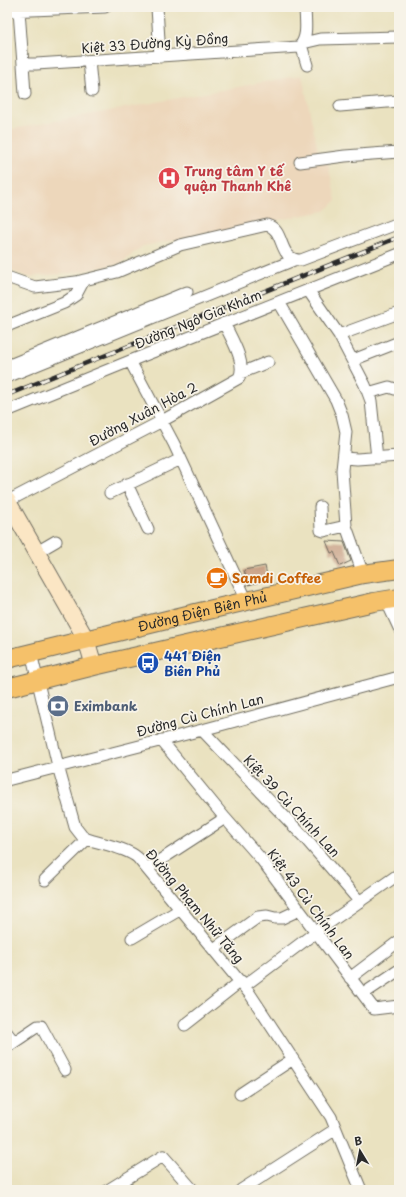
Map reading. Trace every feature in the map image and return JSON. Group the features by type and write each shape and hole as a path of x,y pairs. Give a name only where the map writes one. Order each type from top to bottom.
{"main road":[{"name":"Đường Điện Biên Phủ","path":"7,660 86,639 363,574 399,569"},
{"path":"7,688 94,666 392,599"}],"street":[{"path":"7,11 105,7"},
{"path":"157,7 160,57"},
{"path":"305,7 306,37 302,44 302,48 307,65"},
{"path":"19,11 25,94"},
{"name":"Kiệt 33 Đường Kỳ Đồng","path":"23,64 160,57 299,47 302,44 320,39 399,37"},
{"path":"88,61 92,91"},
{"path":"340,106 399,101"},
{"path":"300,162 345,156 399,152"},
{"path":"7,377 294,260 301,260 399,223"},
{"path":"7,277 35,287 84,280 117,272 180,245 267,225 273,226 287,255 294,260"},
{"name":"Đường Ngô Gia Khảm","path":"7,411 399,254"},
{"path":"7,326 64,303 76,295 84,280"},
{"path":"308,290 339,335 353,360 368,393 371,401 377,458"},
{"path":"7,366 187,292"},
{"path":"279,302 336,400 342,415 346,432 342,470 346,526 363,574"},
{"path":"339,335 399,313"},
{"path":"224,323 241,360 241,373"},
{"path":"353,360 399,342"},
{"path":"130,361 181,459 247,601"},
{"name":"Đường Xuân Hòa 2","path":"7,500 162,421 239,378 241,373 268,362"},
{"path":"368,393 389,387 397,389"},
{"path":"344,458 357,459 399,456"},
{"path":"110,493 181,459"},
{"path":"127,484 148,529"},
{"path":"7,500 86,639 94,666"},
{"path":"320,507 321,530 324,531 346,526"},
{"path":"37,552 56,541"},
{"path":"392,599 399,628"},
{"name":"Đường Phạm Nhữ Tăng","path":"31,653 74,827 87,839 134,854 148,868 242,984 331,1117 361,1190"},
{"name":"Đường Cù Chính Lan","path":"7,780 399,677"},
{"name":"Kiệt 39 Cù Chính Lan","path":"202,730 304,837 360,902"},
{"name":"Kiệt 43 Cù Chính Lan","path":"161,740 261,859 374,1009 399,1006"},
{"path":"148,868 225,818"},
{"path":"45,880 87,839"},
{"path":"185,1025 399,874"},
{"path":"132,938 181,909"},
{"path":"214,949 258,917 267,916 282,918 299,910"},
{"path":"350,978 399,941"},
{"path":"363,994 399,970"},
{"path":"7,1032 10,1045 38,1026 41,1026 65,1070"},
{"path":"240,1094 293,1059"},
{"path":"241,1190 336,1129"},
{"path":"108,1190 163,1156 193,1190"}],"shaded area":[{"name":"Trung tâm Y tế quận Thanh Khê","path":"302,75 319,155 326,154 336,201 325,211 143,246 120,264 72,273 27,277 7,269 7,130"}],"building":[{"path":"326,541 344,542 351,561 340,566 334,552 331,553"},
{"path":"265,566 268,580 248,585 244,570"}],"railway":[{"path":"7,395 399,237"}],"place":[{"name":"Trung tâm Y tế quận Thanh Khê","path":"169,178"},
{"name":"Samdi Coffee","path":"217,578"},
{"name":"441 Điện Biên Phủ","path":"148,663"},
{"name":"Eximbank","path":"58,706"}]}
